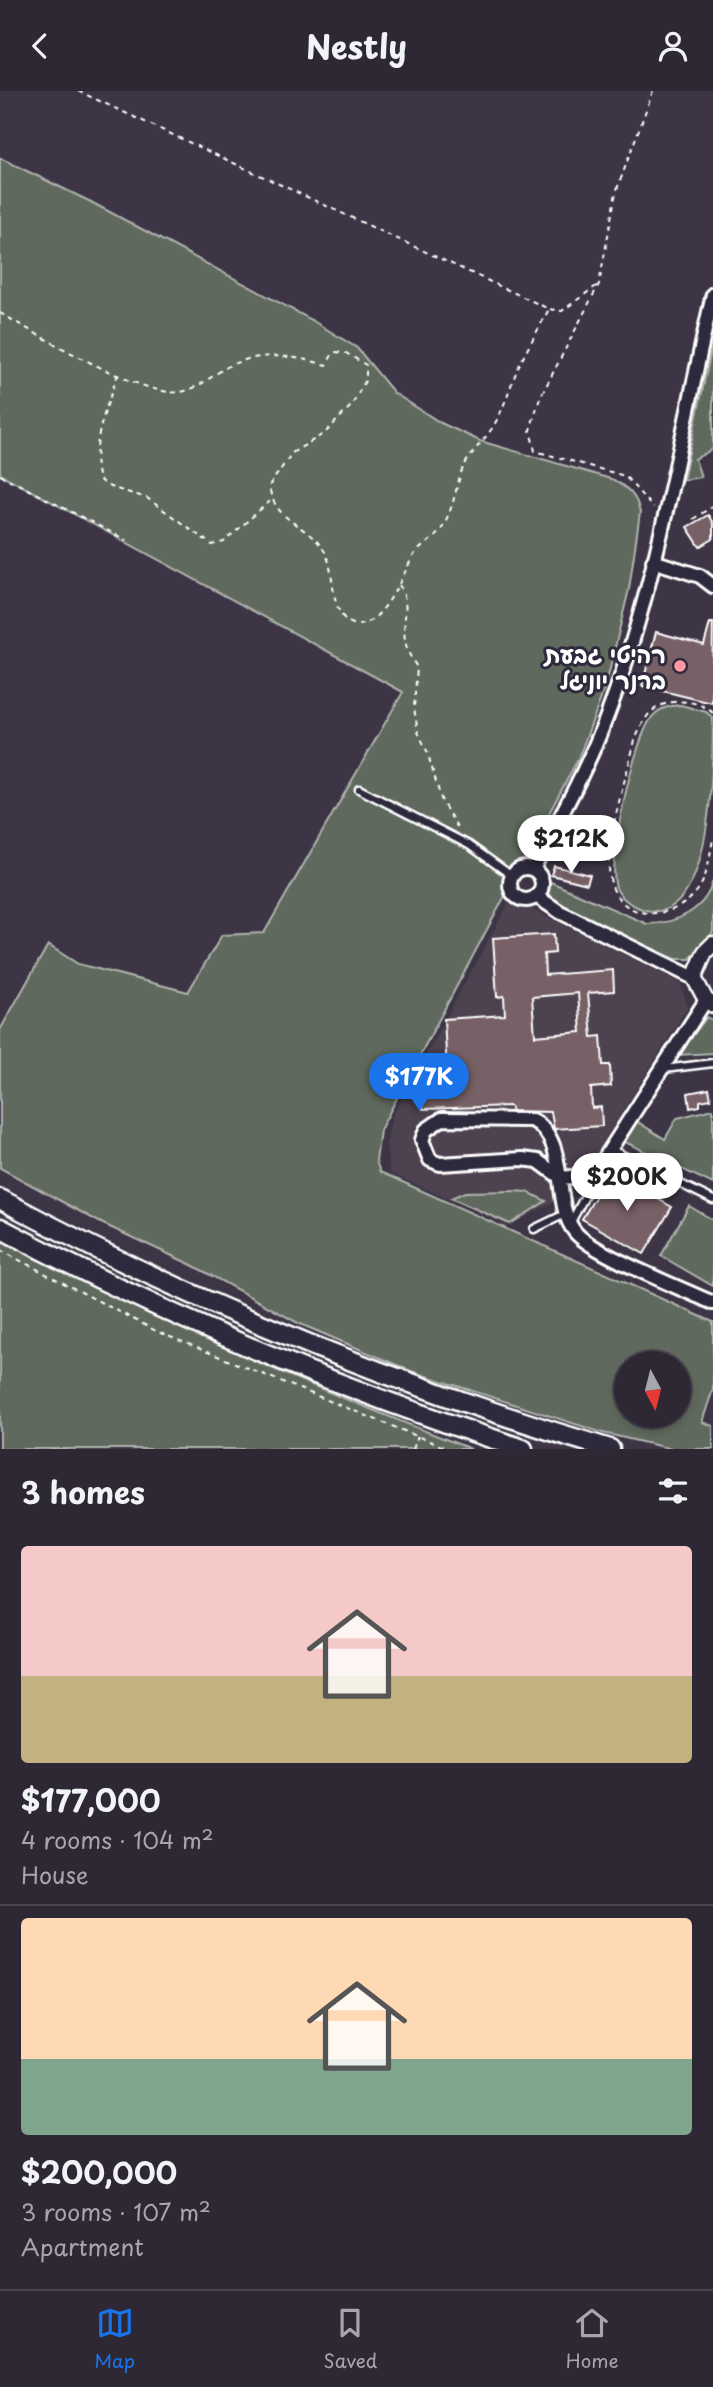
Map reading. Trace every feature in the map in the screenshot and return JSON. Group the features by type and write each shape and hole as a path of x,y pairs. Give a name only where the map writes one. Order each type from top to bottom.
{"main road":[{"path":"0,1199 140,1270 311,1347 459,1401 610,1449"},
{"path":"0,1228 118,1287 301,1371 523,1449"}],"street":[{"path":"533,869 589,762 608,713 653,561 710,323 713,294"},
{"path":"653,561 700,576 713,586"},
{"path":"522,868 533,869 542,882 536,896 526,900 516,897 510,889 512,876 522,868"},
{"path":"536,896 560,912 694,978 710,1003 593,1171 582,1176 561,1178 538,1161 522,1159 440,1164 430,1160 422,1140 426,1130 442,1119 532,1120 550,1136 561,1178 569,1218 574,1231 593,1247 713,1303"},
{"path":"694,978 697,967 713,944"}],"lane":[{"path":"359,789 469,845 512,876"},
{"path":"662,1070 713,1063"},
{"path":"610,1149 713,1200"},
{"path":"534,1229 569,1218 593,1181"}],"path":[{"path":"78,91 548,309 562,311 599,284"},
{"path":"653,91 617,192 599,284 540,398 530,430 535,451 625,476 663,519"},
{"path":"0,313 152,390 179,392 204,384 224,369 271,355 326,365 334,352 346,353 366,365 366,379 352,405 325,433 292,453 276,471 269,486 271,501 287,521 310,535 326,553 336,598 345,618 351,624 362,626 373,622 399,584 413,556 440,531 456,503 466,463 494,425 520,364 548,309"},
{"path":"118,373 94,455 99,480 110,487 147,498 212,545 224,543 260,507 271,501"},
{"path":"0,475 126,540"},
{"path":"693,519 713,506"},
{"path":"399,584 406,602 402,635 409,656 417,667 414,708 418,731 427,751 442,802 469,845"},
{"path":"713,713 697,704 671,702 660,705 643,724 635,740 608,857 612,890 621,902 641,913 670,913 685,905 699,889 713,840"},
{"path":"0,1250 158,1332 449,1449"},
{"path":"412,1449 418,1435"}],"shaded area":[{"path":"511,899 680,982 688,1007 595,1155 555,1201 508,1226 390,1173 386,1144 392,1116"}],"green space":[{"path":"0,158 91,202 310,319 357,348 394,393 441,423 480,441 611,479 634,496 640,513 629,589 606,685 578,759 380,1130 376,1161 380,1172 713,1322 713,1389 702,1422 713,1426 713,1449 672,1449 603,1433 411,1371 298,1323 192,1265 101,1223 0,1168 0,1030 48,945 78,964 188,992 222,935 264,933 403,692 0,474"},
{"path":"713,341 713,449 695,459 701,477 683,480"},
{"path":"681,705 706,712 713,718 706,831 699,861 689,886 675,904 652,911 629,903 617,890 614,877 618,830 631,773 646,728 659,711"},
{"path":"546,880 647,924 679,918 697,907 704,900 713,880 713,932 690,959 676,959 564,909 543,894"},
{"path":"707,1017 713,1020 713,1053 678,1055"},
{"path":"713,1109 713,1184 625,1142 636,1121 665,1139 677,1118"},
{"path":"465,1192 528,1192 546,1201 510,1224 451,1198"},
{"path":"689,1206 713,1220 713,1286 661,1256"},
{"path":"0,1237 115,1297 232,1351 471,1449 0,1449"}],"building":[{"path":"708,515 713,523 713,539 700,547 687,527"},
{"name":"רהיטי גבעת ברנר יוניגל","path":"710,623 713,623 712,703 642,686 656,632 704,645"},
{"path":"554,866 590,875 587,884 551,875"},
{"path":"554,934 555,953 544,954 545,975 613,970 614,991 588,993 592,1037 601,1036 603,1065 610,1065 611,1086 591,1088 592,1108 601,1107 602,1126 554,1129 551,1112 512,1111 510,1106 423,1109 422,1083 439,1082 439,1070 447,1070 444,1019 505,1015 504,996 497,997 493,938","holes":["578,993 581,1032 535,1036 532,997"]},
{"path":"709,1089 711,1099 700,1101 700,1106 690,1108 688,1093"},
{"path":"610,1172 672,1207 644,1254 582,1219"}],"place":[{"name":"רהיטי גבעת ברנר יוניגל","path":"680,666"}]}
